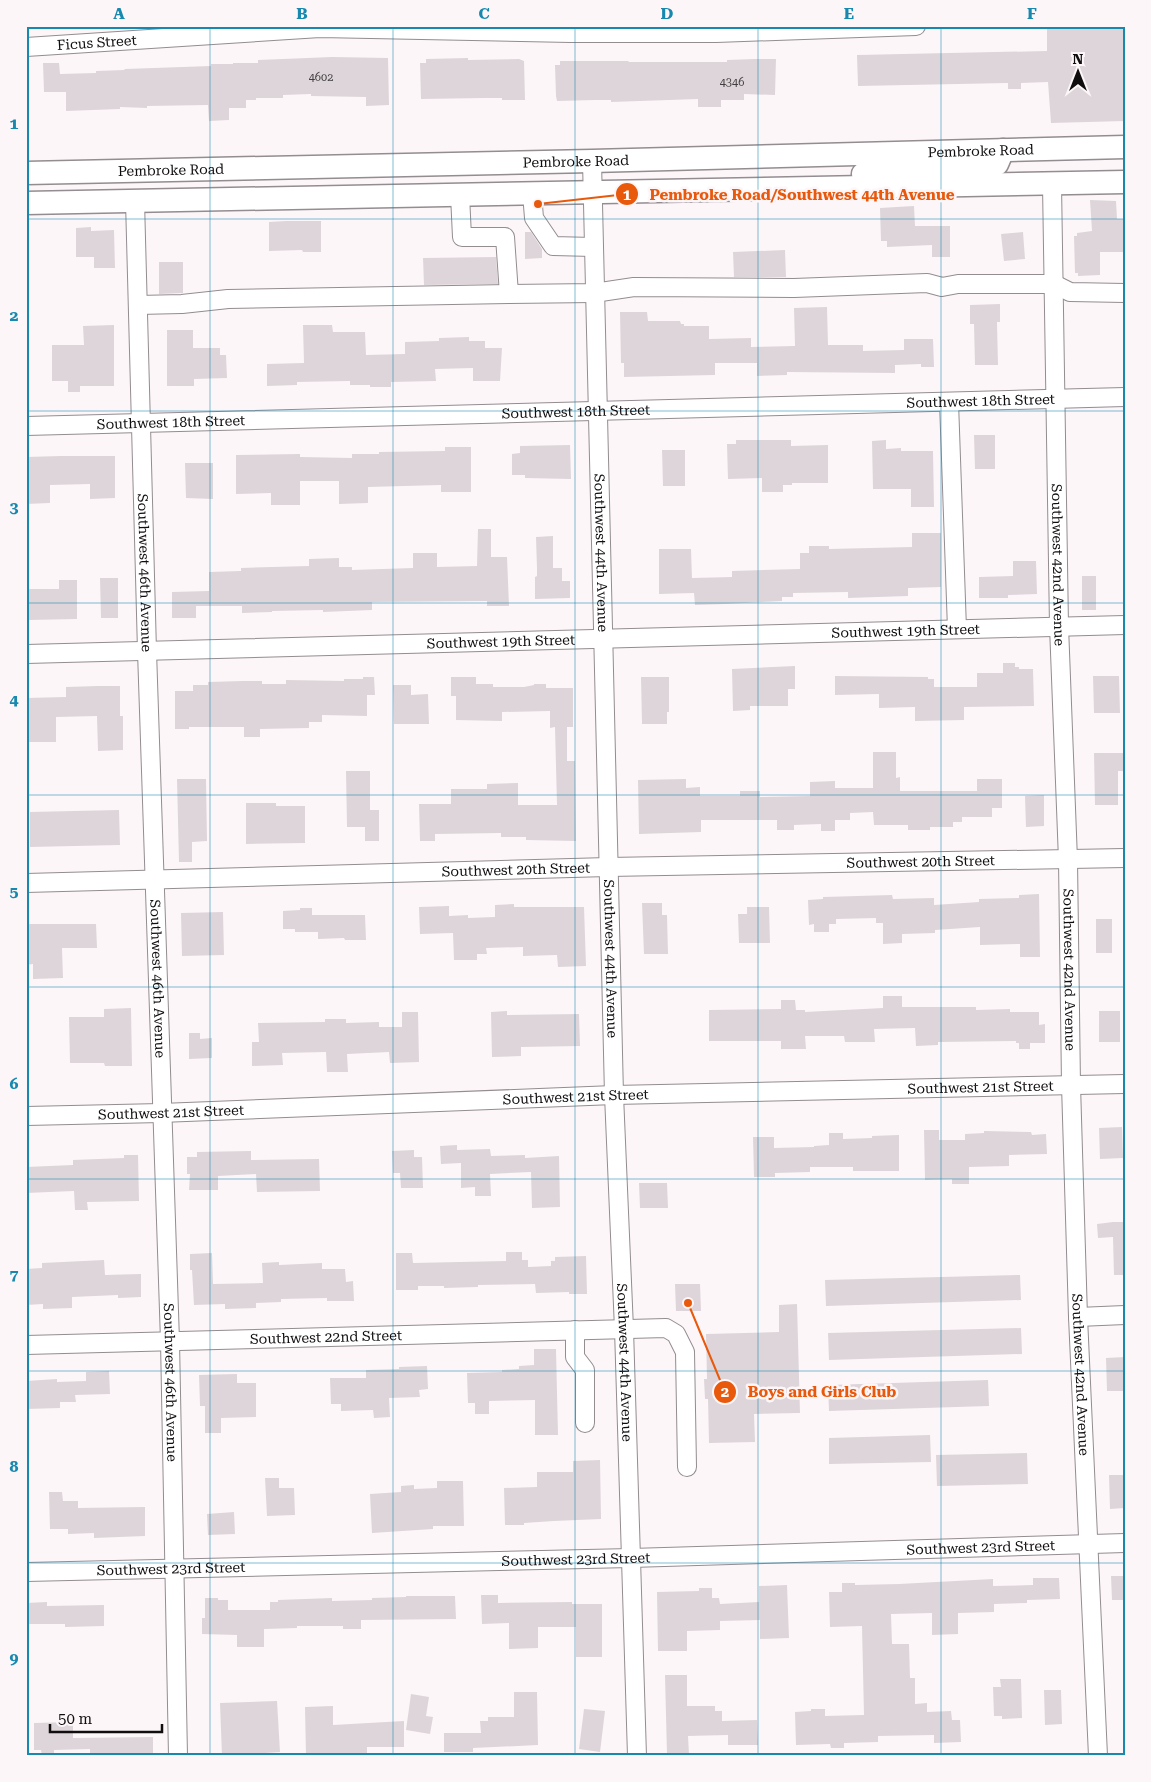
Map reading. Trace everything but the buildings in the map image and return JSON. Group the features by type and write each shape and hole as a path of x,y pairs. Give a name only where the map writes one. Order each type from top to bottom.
{"main road":[{"name":"Pembroke Road","path":"26,173 1125,147"},
{"path":"763,189 830,178 914,169 987,166 997,164 1003,150"},
{"path":"1052,184 1082,164 1125,163"},
{"path":"135,201 159,185 244,182 344,166"},
{"path":"26,189 80,187 96,172"},
{"path":"26,203 1125,182"}],"street":[{"name":"Ficus Street","path":"26,47 320,27 633,30 716,33 916,26"},
{"name":"Southwest 44th Avenue","path":"592,161 591,192 614,1095 624,1329 637,1756"},
{"name":"Southwest 42nd Avenue","path":"1052,184 1059,626 1068,860 1078,1316 1098,1756"},
{"path":"532,193 534,218 553,246 593,247"},
{"path":"460,195 462,237 505,237 509,294"},
{"name":"Southwest 46th Avenue","path":"135,201 161,1113 170,1341 178,1756"},
{"path":"138,304 182,304 228,299 594,293 634,287 794,288 926,283 942,287 958,284 1054,284 1070,292 1125,293"},
{"name":"Southwest 18th Street","path":"26,426 1125,397"},
{"path":"949,402 957,629"},
{"name":"Southwest 19th Street","path":"26,654 1125,624"},
{"name":"Southwest 20th Street","path":"26,883 608,867 1125,858"},
{"name":"Southwest 21st Street","path":"26,1116 161,1113 614,1095 1125,1084"},
{"path":"1078,1316 1125,1315"},
{"name":"Southwest 22nd Street","path":"26,1345 666,1328 676,1334 685,1352 688,1468"},
{"path":"575,1330 575,1357 584,1370 585,1423"},
{"name":"Southwest 23rd Street","path":"26,1572 631,1558 1125,1543"}],"place":[{"name":"Pembroke Road/Southwest 44th Avenue","path":"538,204"},
{"name":"Boys and Girls Club","path":"688,1303"}]}
